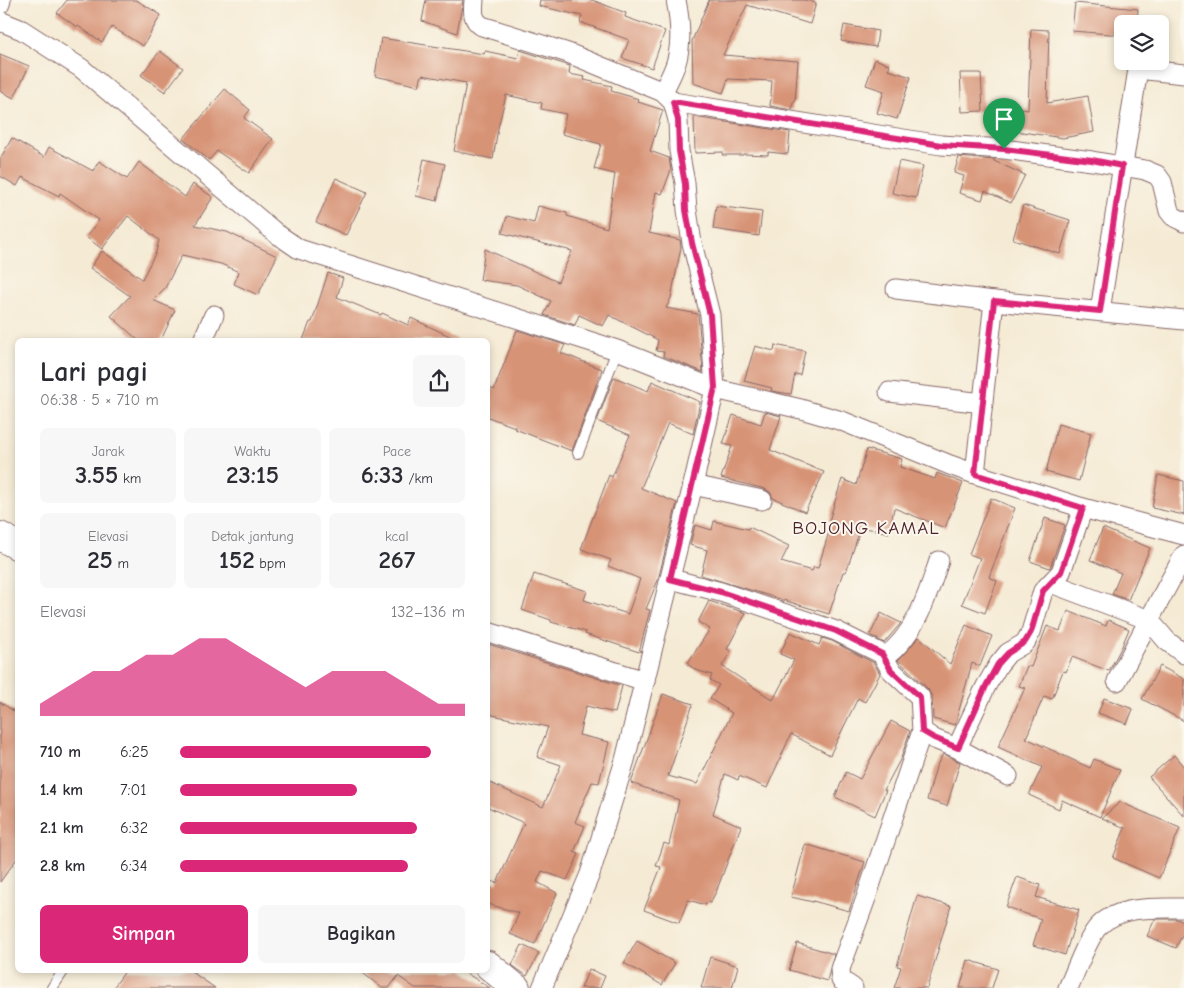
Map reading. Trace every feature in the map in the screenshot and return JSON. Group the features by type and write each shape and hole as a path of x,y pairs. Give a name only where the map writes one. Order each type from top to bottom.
{"main road":[{"path":"0,536 15,544"},
{"path":"490,967 516,988"}],"street":[{"path":"0,4 2,0"},
{"path":"474,0 472,11 474,17 482,26 568,53 668,97 941,145 1004,149 1092,160 1145,170 1157,174 1162,182 1169,211 1173,216 1184,222"},
{"path":"542,988 590,874 625,760 694,485 715,388 710,315 692,243 686,210 685,184 679,151 678,120 668,97 679,48 676,0"},
{"path":"0,21 22,30 81,68 277,234 299,249 617,350 715,388 842,421 975,474 1083,508 1184,534"},
{"path":"1100,311 1138,69 1184,74"},
{"path":"896,289 1184,320"},
{"path":"975,474 994,301"},
{"path":"204,338 214,315"},
{"path":"890,392 983,403"},
{"path":"694,485 762,500"},
{"path":"958,748 998,664 1008,653 1025,642 1031,632 1043,591 1061,572 1083,508"},
{"path":"1118,681 1184,555"},
{"path":"885,657 898,645 922,609 939,561"},
{"path":"670,579 721,592 836,631 885,657 891,670 920,697 922,731 840,969 841,980 853,988"},
{"path":"1051,583 1149,620 1167,641 1184,654"},
{"path":"490,633 645,681"},
{"path":"922,731 958,748 1008,776"},
{"path":"1068,988 1100,924 1116,915 1131,910 1184,908"}],"lane":[{"path":"578,453 617,350"},
{"path":"52,988 62,973"}],"building":[{"path":"67,0 136,0 161,15 143,46 112,27 102,42 57,13"},
{"path":"426,0 463,0 457,33 422,21"},
{"path":"540,0 592,0 626,13 625,17 665,31 652,68 622,58 629,40 580,22 582,16 539,6"},
{"path":"709,0 805,0 816,3 810,24 747,5 723,55 798,61 795,102 793,102 792,110 770,106 772,81 728,79 723,93 693,83 692,41"},
{"path":"1075,3 1138,9 1138,15 1114,15 1114,34 1072,31"},
{"path":"844,25 878,31 876,47 841,41"},
{"path":"1031,29 1049,30 1047,103 1088,96 1094,132 1063,138 1015,131 1018,108 1028,110"},
{"path":"381,38 484,54 485,51 518,58 520,50 570,66 569,74 585,77 584,80 612,86 611,91 639,99 638,102 663,110 650,151 669,158 671,170 662,194 656,192 649,233 680,240 681,247 671,298 666,308 698,314 703,372 663,356 664,352 656,351 658,340 609,315 603,326 579,315 575,325 544,315 551,301 517,285 480,280 485,249 558,282 572,251 502,233 507,216 534,223 538,206 567,213 567,216 607,228 615,174 594,169 601,144 562,134 566,114 541,109 542,103 506,95 493,159 454,151 466,83 422,75 419,86 375,76"},
{"path":"160,51 183,68 165,92 141,75"},
{"path":"0,54 29,66 14,98 0,91"},
{"path":"875,59 890,65 888,70 911,77 897,119 877,113 884,91 866,85"},
{"path":"960,73 981,73 983,111 962,112"},
{"path":"225,89 250,110 244,118 273,139 249,173 217,151 209,160 183,139"},
{"path":"694,117 790,132 788,154 768,152 768,155 722,155 723,152 695,153"},
{"path":"12,138 44,157 49,147 93,171 99,161 127,179 139,162 185,197 193,184 213,197 195,225 227,232 277,256 258,295 234,284 239,272 221,264 182,255 165,288 153,300 175,310 162,338 136,338 111,316 130,296 90,268 102,251 142,279 156,252 159,240 128,216 102,249 86,237 99,220 60,193 59,196 22,177 17,186 0,176 0,159"},
{"path":"959,157 995,160 1025,175 1011,203 985,191 982,200 959,193 964,176 954,173"},
{"path":"424,159 445,164 437,201 416,196"},
{"path":"899,161 923,166 916,198 892,193"},
{"path":"336,178 367,192 346,235 316,222"},
{"path":"1023,205 1070,220 1060,254 1013,239"},
{"path":"716,206 762,212 759,236 713,229"},
{"path":"328,273 343,278 337,297 381,315 382,313 408,325 411,318 454,338 304,338 310,322 312,322"},
{"path":"517,330 565,345 561,353 602,369 572,451 490,418 490,388 494,390"},
{"path":"775,345 805,351 800,375 795,374 791,394 771,391 772,388 744,381 755,346 774,351"},
{"path":"614,377 648,391 652,381 700,402 693,434 668,423 641,488 677,503 658,580 646,609 650,610 639,652 522,610 534,574 587,591 584,600 628,614 640,579 608,566 611,560 581,549 609,475 612,477 630,435 597,421"},
{"path":"765,412 781,416 770,450 824,472 805,512 773,498 770,492 765,489 721,478 732,446 723,444 733,415 761,424"},
{"path":"1058,424 1091,433 1079,481 1046,472"},
{"path":"867,449 902,459 900,467 935,479 937,473 963,483 945,528 894,508 889,533 861,527 829,614 701,575 707,550 690,545 695,525 712,530 714,521 748,529 749,527 789,546 781,562 812,571 814,567 818,568 832,522 829,521 842,479 856,485"},
{"path":"1158,475 1184,481 1184,515 1152,508"},
{"path":"991,498 1015,508 989,577 997,581 985,613 962,604 980,558 969,554"},
{"path":"1045,518 1065,525 1050,568 1030,561"},
{"path":"1103,528 1150,548 1128,600 1112,594 1121,573 1090,560"},
{"path":"709,601 746,613 727,649 731,651 722,666 773,700 794,660 780,654 790,632 819,645 822,638 832,641 874,663 880,674 865,702 858,698 830,755 791,734 767,788 739,776 738,780 725,774 713,814 741,826 710,903 707,902 706,905 688,900 679,923 644,910 661,867 656,866 664,843 669,845 679,800 631,783 663,694 693,704 668,776 697,784 732,713 710,699 719,685 710,680 712,675 696,670 687,664 710,629 698,622"},
{"path":"1068,611 1106,626 1108,620 1129,629 1109,671 1072,657 1066,672 1063,671 1052,699 1044,696 1026,738 1090,768 1094,759 1120,770 1100,817 1062,800 1059,809 1029,795 1042,767 998,747 1025,688 1019,686 1027,666 1031,667 1047,626 1060,631"},
{"path":"881,613 901,623 884,643 870,635"},
{"path":"966,625 992,636 980,666 972,663 955,725 933,719 932,697 928,689 898,660 919,637 950,664"},
{"path":"490,645 622,686 615,713 586,706 579,735 609,742 599,783 592,782 575,822 585,826 574,852 579,854 567,880 542,871 537,882 557,893 535,944 510,934 519,913 490,905 490,881 497,883 524,823 490,808 490,783 543,807 561,765 537,757 548,727 490,714"},
{"path":"1160,666 1184,679 1184,721 1142,699"},
{"path":"1104,698 1133,709 1127,724 1098,713"},
{"path":"0,702 15,712 15,861 0,882"},
{"path":"891,721 910,731 901,758 884,790 886,790 875,816 835,797 846,772 860,779"},
{"path":"943,754 960,762 947,806 927,800 936,767"},
{"path":"1174,755 1184,767 1184,816 1149,777"},
{"path":"1120,802 1180,828 1159,878 1113,858 1125,828 1102,818"},
{"path":"805,844 865,862 849,911 791,897"},
{"path":"1017,877 1040,885 1036,897 1079,910 1065,955 1033,945 1041,919 1006,907"},
{"path":"917,896 951,906 927,988 894,988 901,967 897,966"},
{"path":"1155,919 1177,919 1184,922 1184,931 1176,948 1147,936"},
{"path":"637,941 675,963 662,985 624,963"},
{"path":"797,943 834,954 827,981 789,970"},
{"path":"522,945 539,953 527,976 512,965"},
{"path":"710,957 738,966 732,988 701,988"},
{"path":"968,960 998,969 992,988 960,988"},
{"path":"589,969 605,976 600,988 581,988"},
{"path":"124,973 193,973 215,988 113,988"},
{"path":"363,973 466,973 490,988 415,988 398,976 389,988 382,988"}],"district":[{"name":"BOJONG KAMAL","path":"866,527"}],"route":[{"path":"673,102 941,145 1004,149 1092,160 1122,166 1100,311 994,301 975,474 1083,508 1061,572 1043,591 1031,632 1025,642 1008,653 998,664 958,748 922,731 920,697 891,670 882,654 836,631 721,592 670,579 694,485 715,388 710,315 692,243 686,210 685,184 679,151 678,120 673,102"}]}
